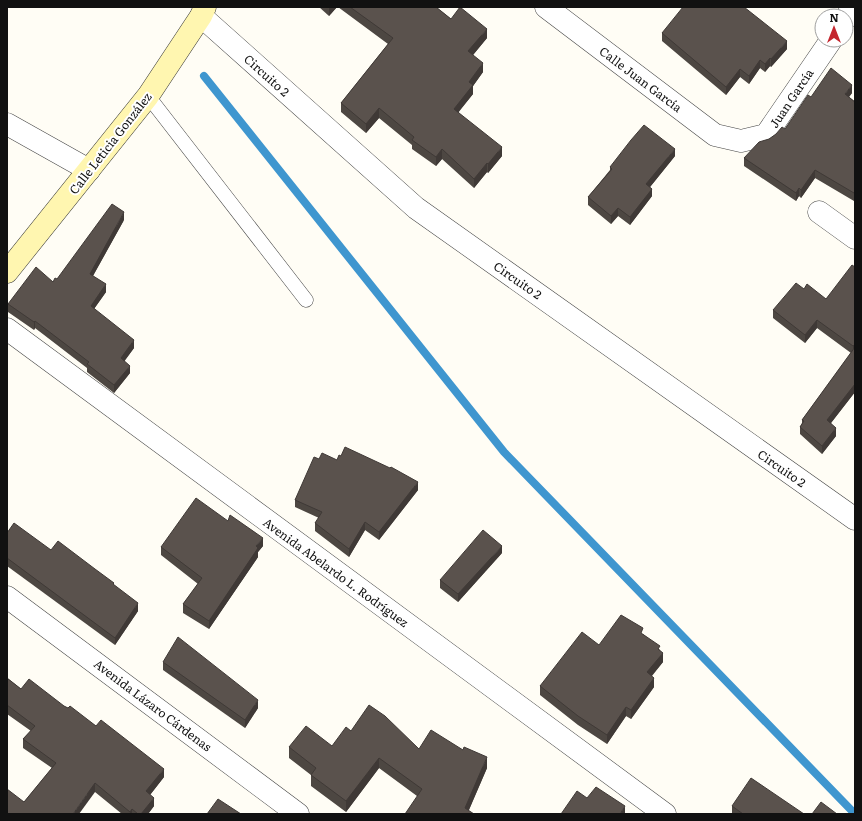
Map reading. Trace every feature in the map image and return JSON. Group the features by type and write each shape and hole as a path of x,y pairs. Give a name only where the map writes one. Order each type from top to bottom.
{"street":[{"name":"Calle Juan García","path":"546,7 715,135 742,141"},
{"name":"Calle Leticia González","path":"7,272 148,96 203,11"},
{"name":"Circuito 2","path":"203,11 416,208 855,519"},
{"name":"Juan García","path":"742,141 766,135 826,48"},
{"path":"7,124 89,170"},
{"path":"820,212 855,238"},
{"name":"Avenida Abelardo L. Rodríguez","path":"7,329 666,814"},
{"name":"Avenida Lázaro Cárdenas","path":"7,596 298,814"}],"lane":[{"path":"148,96 306,300"}],"building":[{"path":"350,7 436,7 451,19 460,7 487,29 468,51 483,63 469,82 473,85 454,109 502,147 474,179 442,149 436,157 412,140 414,137 379,108 366,124 341,103 393,38"},
{"path":"683,7 744,7 787,41 765,64 760,60 749,76 740,69 726,87 662,33"},
{"path":"831,68 852,85 845,94 855,102 855,190 854,193 815,170 801,190 799,188 796,193 744,158 759,142 769,139 782,127 785,129 808,95 811,97"},
{"path":"644,125 675,149 646,184 652,189 630,217 618,208 611,216 588,197 612,169 610,167"},
{"path":"112,204 124,212 90,274 106,284 91,306 134,340 121,358 130,366 114,385 87,364 89,362 35,321 34,322 8,304 36,267 53,282 55,278 57,279"},
{"path":"852,265 855,267 855,344 853,346 817,320 805,335 773,310 796,283 804,289 807,284 826,299"},
{"path":"855,347 855,384 827,420 836,428 822,446 800,427 804,421 802,420"},
{"path":"345,447 390,468 391,467 418,482 379,532 365,522 349,549 315,523 322,512 295,500 314,457 319,459 322,453 337,460 339,455 341,456"},
{"path":"196,498 228,521 230,515 263,538 256,546 258,548 209,621 183,604 202,578 161,547"},
{"path":"14,523 51,550 58,541 138,603 115,638 7,558 7,533"},
{"path":"483,530 502,546 458,594 440,580"},
{"path":"621,615 643,628 641,633 660,646 658,649 663,653 647,672 654,678 631,710 626,707 607,735 578,716 540,686 582,632 599,645"},
{"path":"178,637 258,700 245,720 163,662"},
{"path":"7,678 21,689 29,679 64,706 68,708 70,706 96,726 101,720 164,769 146,791 154,798 141,814 138,814 132,809 130,812 95,783 73,814 7,814 7,789 24,802 56,763 23,739 35,726 7,705"},
{"path":"369,705 385,716 419,749 431,730 463,750 464,747 487,757 465,808 474,814 405,814 422,789 379,758 346,801 311,775 316,768 289,747 306,726 332,746 346,727 351,731"},
{"path":"751,778 804,814 743,814 732,806"},
{"path":"596,787 625,806 620,814 561,814 577,791 587,798"},
{"path":"218,799 241,814 207,814"},
{"path":"821,802 837,814 812,814"}],"waterway":[{"path":"204,76 504,452 855,814"}]}
